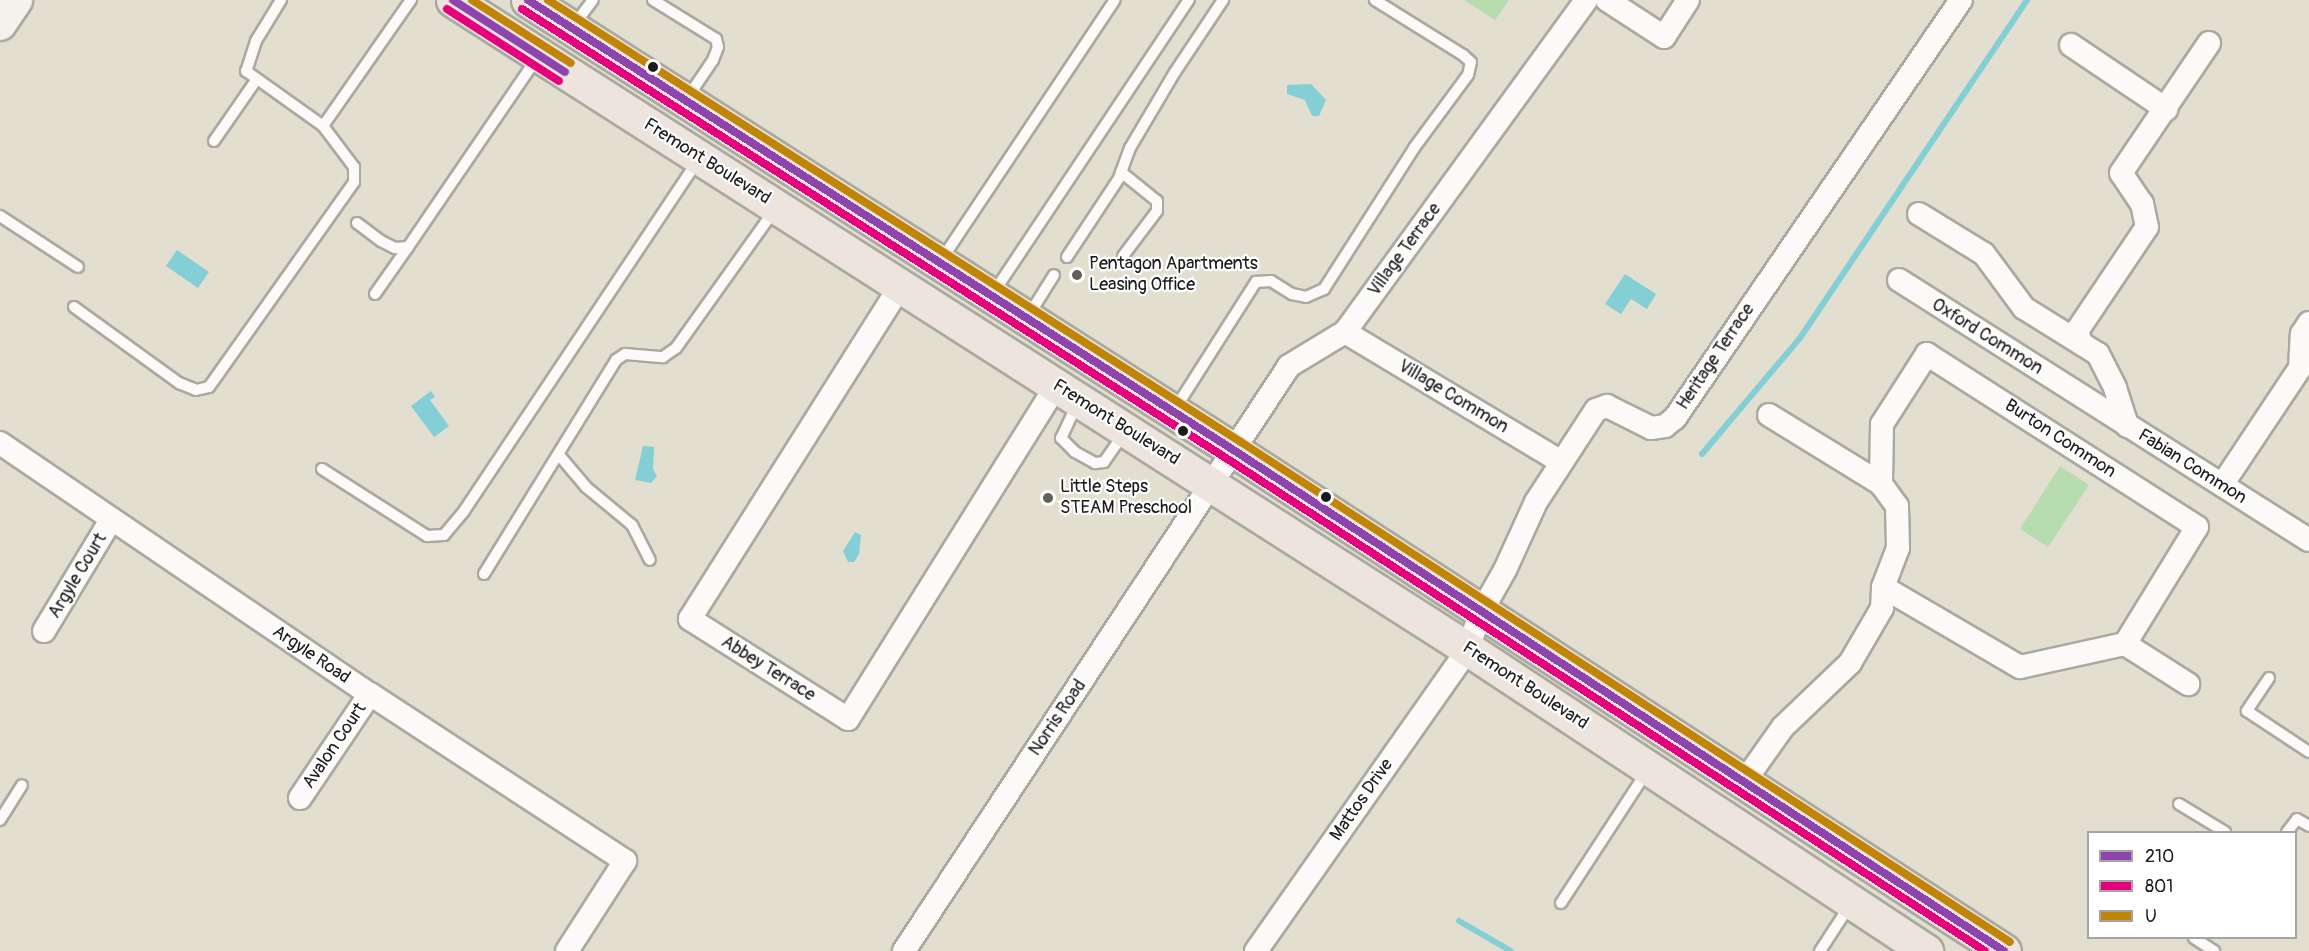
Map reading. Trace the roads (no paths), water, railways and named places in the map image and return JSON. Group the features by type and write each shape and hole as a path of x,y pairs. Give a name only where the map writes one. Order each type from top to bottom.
{"main road":[{"name":"Fremont Boulevard","path":"453,0 1468,649 1926,951"},
{"name":"Fremont Boulevard","path":"550,10 686,101 1234,451 1480,614 2004,951"}],"street":[{"name":"Village Terrace","path":"1213,485 1289,366 1346,332 1586,0"},
{"path":"1607,0 1664,37 1688,0"},
{"name":"Heritage Terrace","path":"1468,649 1480,614 1505,570 1536,502 1596,410 1607,406 1651,428 1665,426 1675,418 1961,0"},
{"path":"2081,343 2078,331 2147,227 2142,204 2121,173 2209,43"},
{"path":"2071,45 2166,109"},
{"path":"1919,214 1984,254 2024,308 2098,354 2115,388 2127,426"},
{"name":"Oxford Common","path":"1899,280 2076,393"},
{"name":"Abbey Terrace","path":"902,285 690,619 848,720 1068,392"},
{"path":"2222,485 2300,368 2302,334 2309,323"},
{"name":"Village Common","path":"1346,332 1561,462"},
{"name":"Burton Common","path":"1881,484 1882,424 1927,354 2197,527 2125,644"},
{"name":"Fabian Common","path":"2076,393 2309,540"},
{"path":"1744,782 1783,727 1850,663 1882,608 1883,587 1898,548 1897,507 1881,484 1769,416"},
{"name":"Argyle Road","path":"0,443 369,694 625,861 567,951"},
{"name":"Norris Road","path":"904,951 1213,485"},
{"name":"Argyle Court","path":"44,631 111,520"},
{"path":"1883,587 2020,667 2125,644 2188,684"},
{"name":"Mattos Drive","path":"1256,951 1468,649"},
{"name":"Avalon Court","path":"300,798 369,694"}],"lane":[{"path":"74,307 179,383 196,390 209,387 354,182 354,167 323,126 246,71 246,62 281,0"},
{"path":"323,126 411,0"},
{"path":"550,10 593,0"},
{"path":"653,0 716,39 718,47 712,60 686,101"},
{"path":"940,263 1115,0"},
{"path":"992,295 1189,0"},
{"path":"1067,257 1121,172 1130,148 1174,72 1223,0"},
{"path":"1173,412 1256,282 1271,281 1292,294 1306,297 1324,289 1414,148 1468,75 1471,62 1375,0"},
{"path":"375,294 538,56"},
{"path":"214,141 257,79"},
{"path":"322,469 426,536 444,535 464,511 700,157"},
{"path":"1121,172 1156,201 1156,211 1123,256"},
{"path":"484,574 616,360 625,354 663,357 676,348 777,206"},
{"path":"0,216 78,267"},
{"path":"357,223 381,241 395,248 408,247"},
{"path":"1026,319 1054,275"},
{"path":"1068,392 1061,438 1076,452 1095,463 1104,462 1127,429"},
{"path":"559,455 586,487 632,525 650,560"},
{"path":"2269,678 2247,711 2309,752"},
{"path":"1561,903 1649,768"},
{"path":"0,820 21,785"},
{"path":"2179,804 2222,831"},
{"path":"2288,831 2297,819 2309,826"},
{"path":"1820,951 1852,902"},
{"path":"2196,939 2214,951"}],"water":[{"path":"1311,84 1326,100 1319,116 1312,116 1305,100 1287,94 1287,85"},
{"path":"177,250 209,272 198,288 166,266"},
{"path":"1625,274 1656,294 1647,309 1631,299 1621,314 1605,304"},
{"path":"431,391 435,397 430,400 449,426 434,437 411,406"},
{"path":"643,446 654,447 653,469 657,476 651,483 635,480"},
{"path":"855,532 861,535 859,554 854,562 848,562 843,551"}],"waterway":[{"path":"1702,454 1800,338 2027,0"},
{"path":"1459,921 1511,951"}],"place":[{"name":"Pentagon Apartments Leasing Office","path":"1077,275"},
{"name":"Little Steps STEAM Preschool","path":"1048,498"}]}
